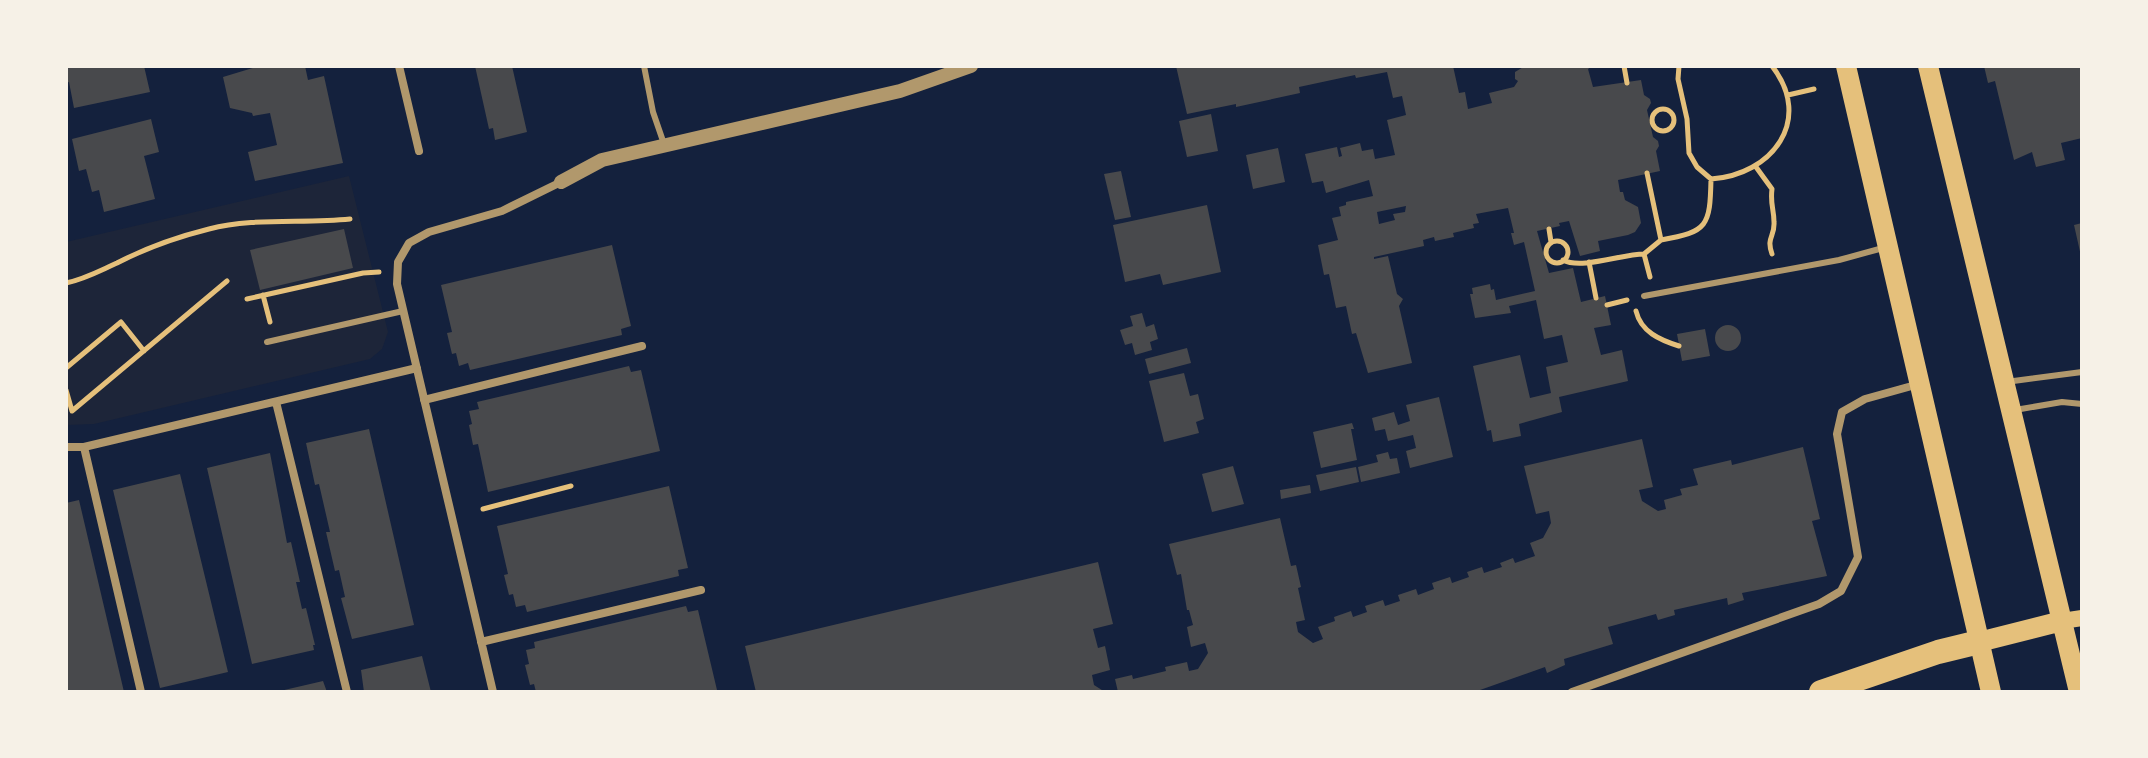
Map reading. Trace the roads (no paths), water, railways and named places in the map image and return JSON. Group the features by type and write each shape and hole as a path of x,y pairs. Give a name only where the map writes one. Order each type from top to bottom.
{"highway":[{"path":"1821,692 1938,652 1979,642"}],"main road":[{"path":"1846,66 1991,692"},
{"path":"1928,66 2011,410 2072,620 2078,688"},
{"path":"1979,642 2072,620"}],"street":[{"path":"399,66 419,151"},
{"path":"493,692 397,284 398,262 409,243 429,232 502,211 602,160 900,91 971,66"},
{"path":"424,400 642,346"},
{"path":"66,447 84,447 417,368"},
{"path":"1572,692 1819,604 1841,591 1858,557 1837,434 1842,412 1865,399 1920,384"},
{"path":"276,402 347,692"},
{"path":"84,447 141,692"},
{"path":"481,642 701,590"}],"lane":[{"path":"644,66 653,112 664,145"},
{"path":"1644,296 1839,260 1888,247"},
{"path":"267,342 403,311"},
{"path":"2005,382 2082,372"},
{"path":"2011,410 2062,402 2082,404"}]}
